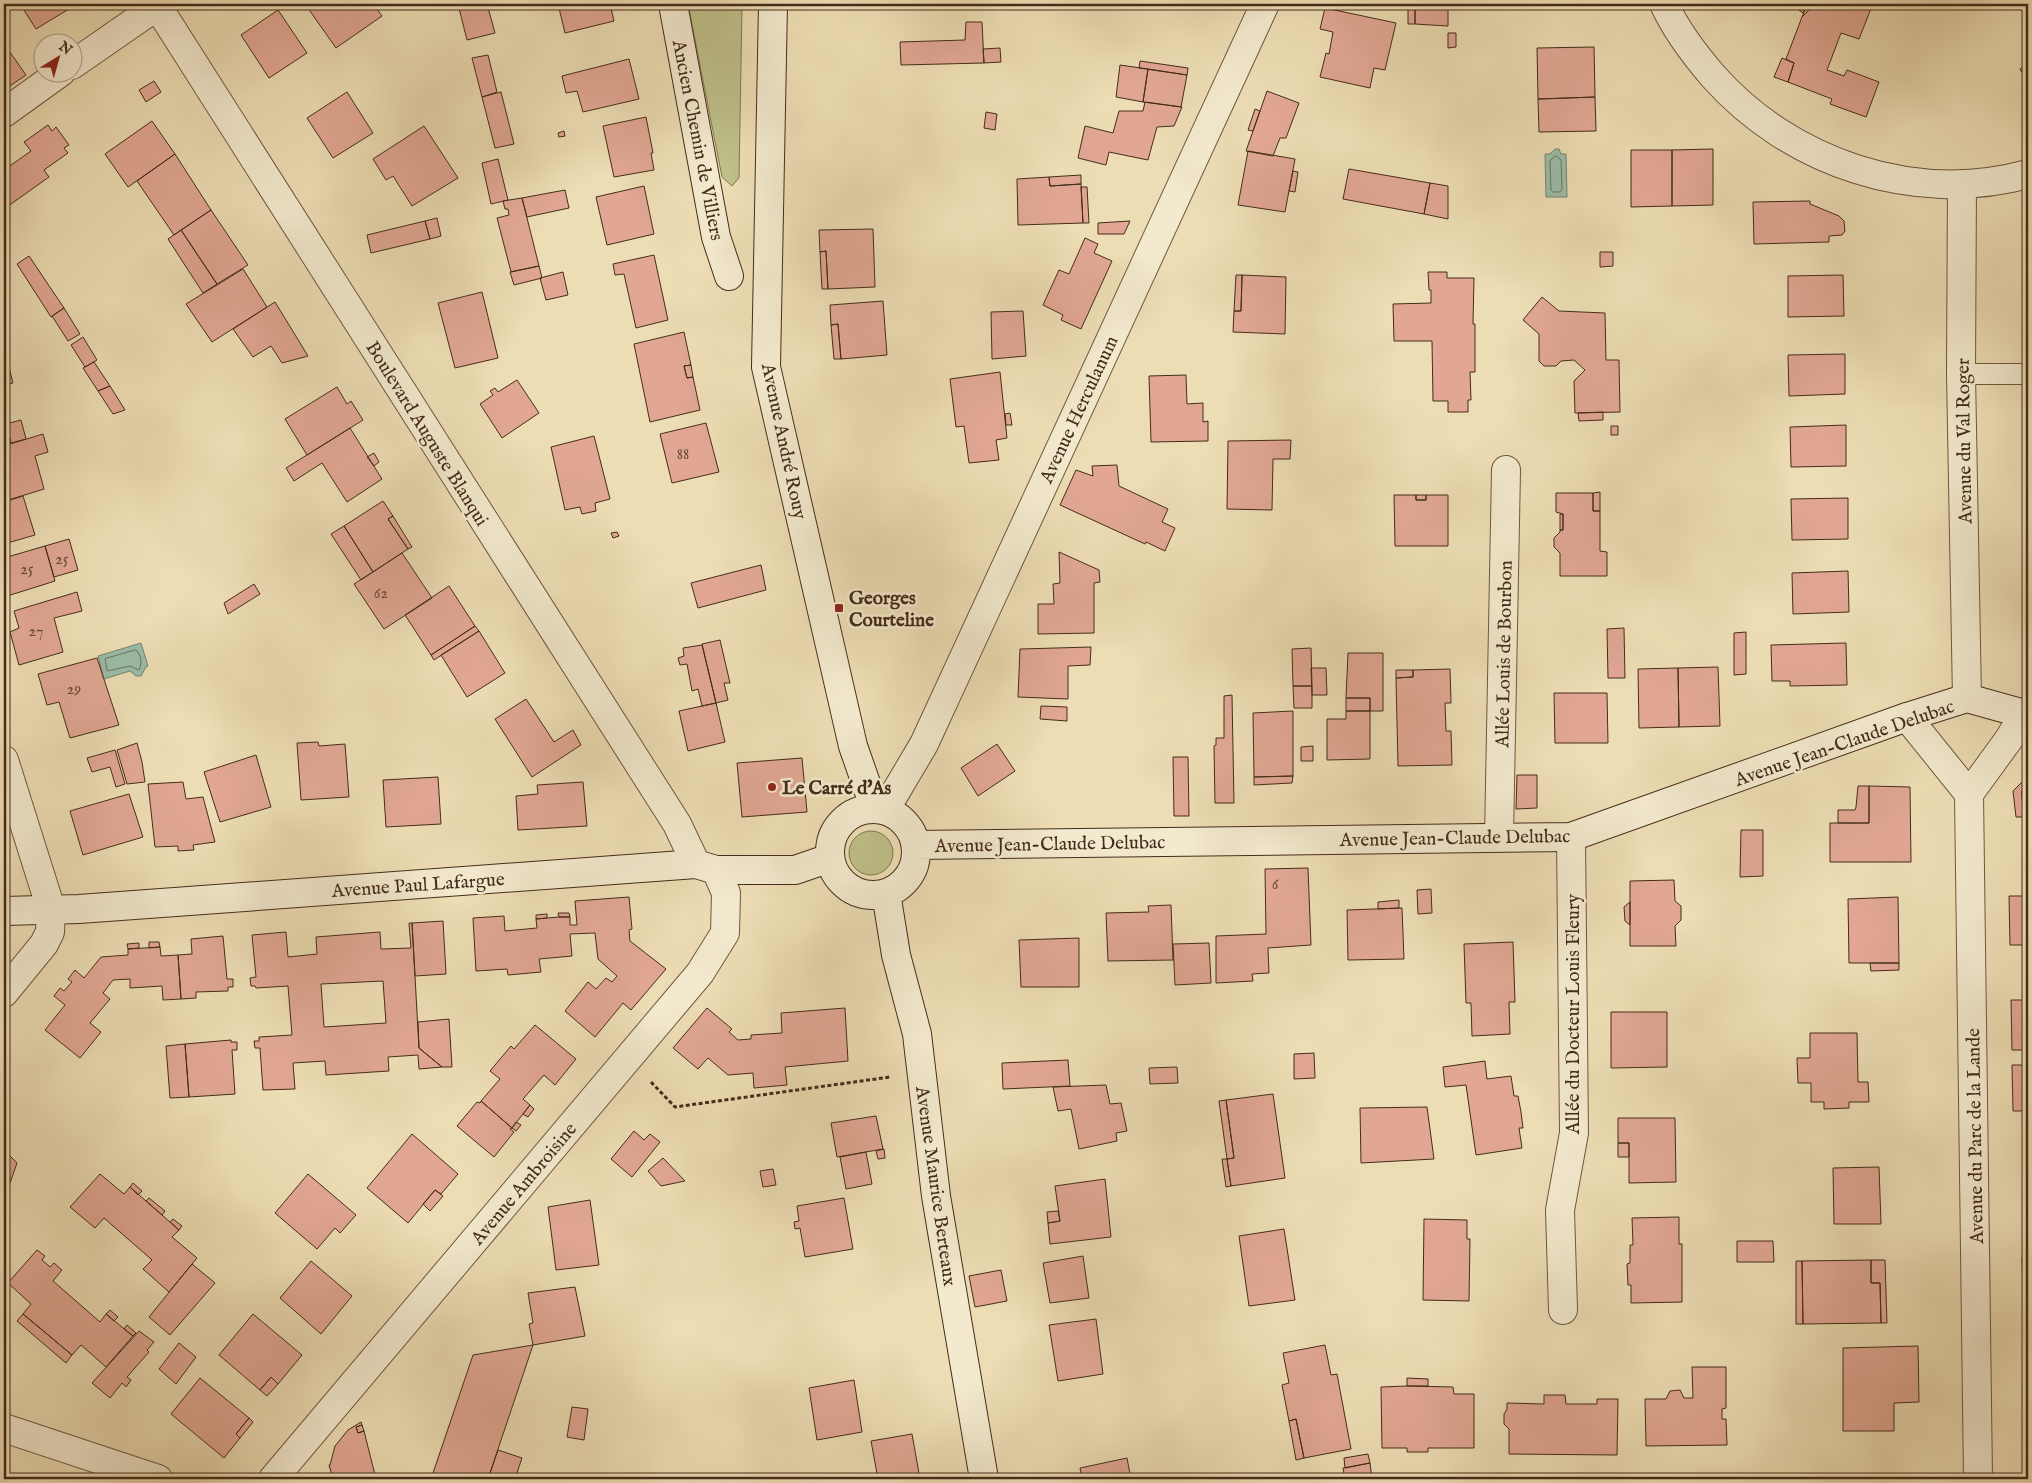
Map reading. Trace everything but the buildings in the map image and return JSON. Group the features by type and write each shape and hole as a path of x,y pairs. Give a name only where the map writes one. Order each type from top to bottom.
{"street":[{"path":"82,58 158,4"},
{"name":"Boulevard Auguste Blanqui","path":"158,4 676,824 706,867"},
{"name":"Ancien Chemin de Villiers","path":"673,4 716,237 729,276"},
{"name":"Avenue André Rouy","path":"773,4 766,367 853,746 880,810"},
{"name":"Avenue Herculanum","path":"880,810 924,744 1265,4"},
{"path":"1664,4 1697,58 1731,96 1770,128 1814,154 1862,172 1911,182 1962,184 2010,179 2028,174"},
{"path":"4,113 47,82"},
{"name":"Avenue du Val Roger","path":"1962,184 1962,374 1967,698"},
{"path":"758,332 766,367"},
{"name":"Allée Louis de Bourbon","path":"1499,838 1506,470"},
{"name":"Avenue Jean-Claude Delubac","path":"916,844 1571,837 1967,698 2026,714"},
{"path":"1907,718 1969,794 2026,714"},
{"path":"4,760 51,909 50,932 44,944 4,993"},
{"name":"Avenue du Parc de la Lande","path":"1969,794 1978,1479"},
{"path":"863,810 880,810 896,815 912,833 916,844 916,857 913,869 907,880 898,888 874,895 862,894 850,889 841,881 834,870 830,858 830,846 841,822 863,810"},
{"name":"Allée du Docteur Louis Fleury","path":"1563,1310 1560,1210 1574,1133 1571,837"},
{"name":"Avenue Paul Lafargue","path":"4,911 79,909 706,867 795,870 830,858"},
{"name":"Avenue Ambroisine","path":"273,1479 700,973 725,933 726,893 706,867"},
{"name":"Avenue Maurice Berteaux","path":"886,893 896,955 918,1034 936,1196 984,1479"},
{"path":"4,1428 158,1479"}],"lane":[{"path":"1962,374 2028,374"}],"path":[{"path":"628,1058 675,1107 922,1073"}],"shaded area":[{"path":"688,4 742,4 739,178 732,186 722,177"},
{"path":"875,831 887,837 892,844 892,862 887,869 880,874 867,875 859,872 852,865 849,849 852,841 859,834"}],"water":[{"path":"1555,149 1559,149 1561,154 1566,154 1567,197 1546,197 1545,154 1550,154"},
{"path":"141,643 148,666 141,676 136,676 130,671 104,679 98,656"}],"place":[{"name":"Georges Courteline","path":"839,608"},
{"name":"Le Carré d'As","path":"772,787"}]}
